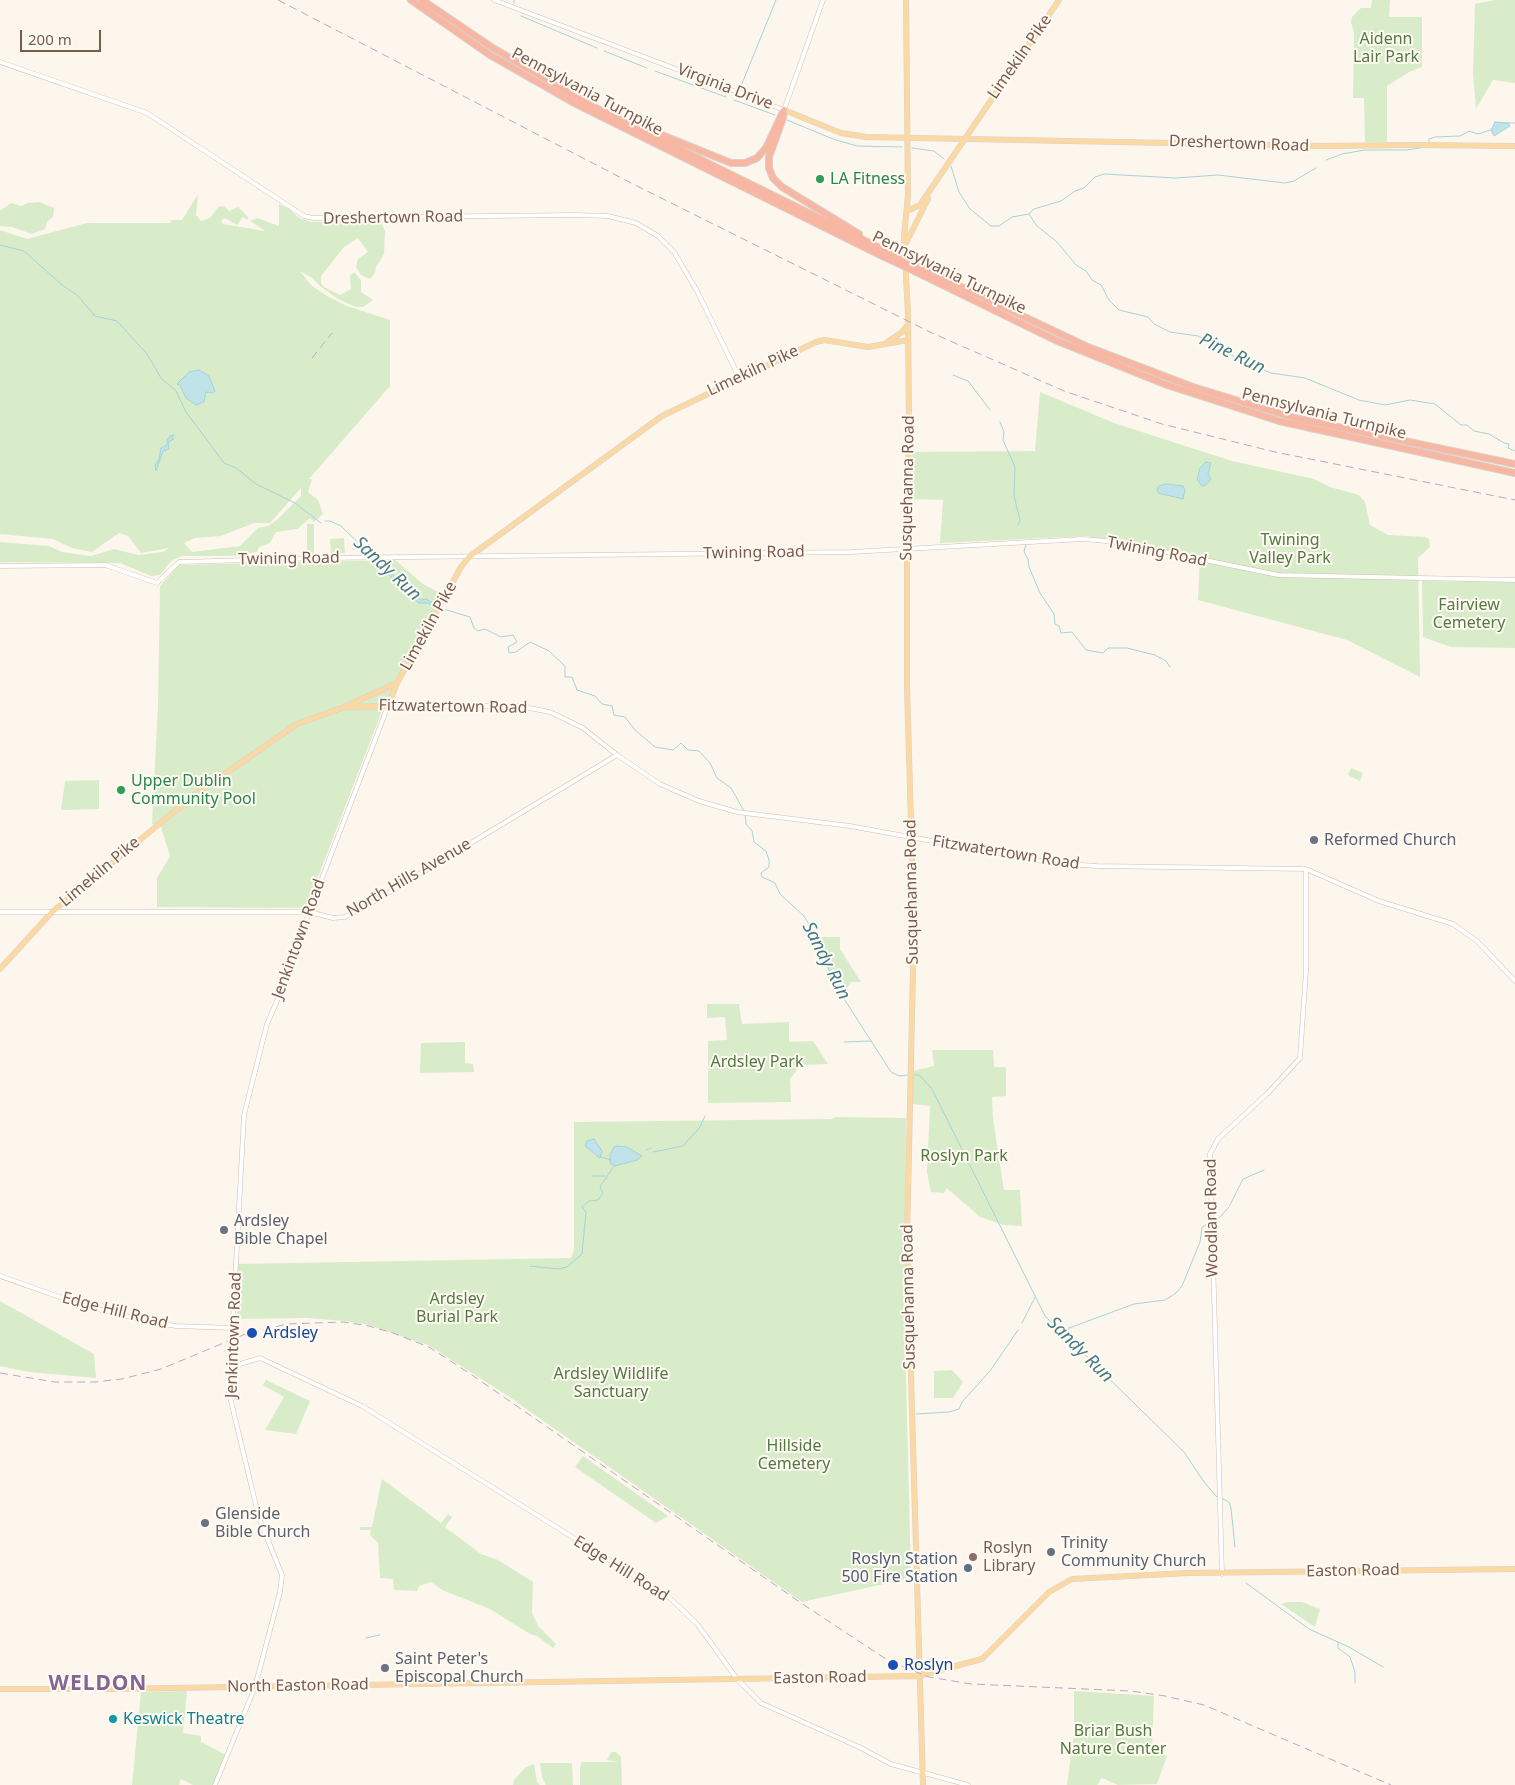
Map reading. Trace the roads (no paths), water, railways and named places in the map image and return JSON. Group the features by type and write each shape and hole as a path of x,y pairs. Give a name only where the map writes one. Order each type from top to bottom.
{"highway":[{"name":"Pennsylvania Turnpike","path":"411,0 490,55 576,104 884,253"},
{"name":"Pennsylvania Turnpike","path":"422,0 494,48 588,104 1055,340 1167,386 1279,421 1515,473"},
{"path":"588,104 736,164 752,161 761,155 784,110"},
{"path":"784,110 769,157 768,168 773,178 782,187 884,253"},
{"name":"Pennsylvania Turnpike","path":"912,267 1071,340 1192,387 1294,418 1515,464"}],"main road":[{"name":"Susquehanna Road","path":"906,0 907,211 904,246 908,323 907,549 914,925 907,1240 918,1676 923,1785"},
{"name":"Limekiln Pike","path":"932,189 962,140 1059,0"},
{"name":"Virginia Drive","path":"784,110 840,133 866,137 962,140"},
{"name":"Dreshertown Road","path":"962,140 1157,141 1322,146 1515,146"},
{"path":"907,211 917,208 932,189"},
{"path":"904,246 932,189"},
{"path":"915,225 914,220 922,203"},
{"name":"Limekiln Pike","path":"885,343 905,330 908,323"},
{"path":"892,339 908,340"},
{"name":"Limekiln Pike","path":"0,970 52,912 197,793 291,728 397,683 440,604 470,557 662,416 739,377 816,342 824,340 868,347 908,340"},
{"name":"Jenkintown Road","path":"388,706 397,683"},
{"name":"Fitzwatertown Road","path":"344,707 388,706"},
{"name":"Easton Road","path":"656,1680 918,1676 982,1659 1049,1592 1072,1579 1161,1575 1180,1576 1191,1574 1515,1569"},
{"name":"North Easton Road","path":"0,1689 656,1680"}],"street":[{"name":"Virginia Drive","path":"494,0 784,110"},
{"path":"784,110 823,0"},
{"name":"Dreshertown Road","path":"0,62 147,113 304,216 313,218 575,215 608,216 636,224 662,240 679,260 739,377"},
{"name":"Twining Road","path":"0,566 105,565 157,583 179,562 907,549 1086,539 1117,542 1278,575 1515,580"},
{"name":"Fitzwatertown Road","path":"388,706 510,706 542,710 561,716 583,728 617,755 667,788 699,801 737,812 850,826 1053,863 1097,866 1306,868 1379,901 1454,924 1477,941 1515,982"},
{"name":"Jenkintown Road","path":"215,1785 255,1687 280,1592 282,1575 266,1537 254,1498 229,1393 244,1112 267,1024 289,973 309,912 388,706"},
{"name":"North Hills Avenue","path":"0,912 309,912 333,918 352,914 617,755"},
{"name":"Woodland Road","path":"1222,1574 1210,1154 1218,1139 1269,1092 1300,1058 1306,972 1306,868"},
{"name":"Edge Hill Road","path":"0,1276 82,1305 150,1322 178,1326 233,1328"},
{"name":"Edge Hill Road","path":"230,1367 260,1358 362,1406 670,1598 705,1633 737,1679 765,1705 859,1747 891,1764 968,1785"}],"water":[{"path":"1495,122 1508,123 1510,126 1494,136 1491,130"},
{"path":"199,370 209,376 215,391 213,393 206,392 204,402 196,405 186,398 180,385 177,384 189,372"},
{"path":"174,435 172,438 174,439 168,442 169,449 163,451 156,471 155,465 159,459 161,448 167,445 167,440 170,436"},
{"path":"1206,462 1211,463 1208,474 1211,479 1206,485 1202,486 1197,479 1200,468"},
{"path":"1166,484 1183,486 1185,490 1183,499 1158,493 1157,489 1159,486"},
{"path":"375,560 382,563 408,592 421,600 426,599 435,604 433,608 429,603 419,603 407,594"},
{"path":"594,1139 602,1151 600,1158 585,1146 587,1141"},
{"path":"614,1147 627,1147 642,1156 637,1160 615,1166 610,1163 610,1155"}],"waterway":[{"path":"741,86 776,0"},
{"name":"Pine Run","path":"521,16 597,48"},
{"name":"Pine Run","path":"604,51 647,68"},
{"name":"Pine Run","path":"655,71 726,97"},
{"name":"Pine Run","path":"734,100 775,115"},
{"name":"Pine Run","path":"787,120 833,139 857,146 902,147"},
{"path":"1506,123 1515,123"},
{"path":"1429,142 1429,139 1435,137 1460,136 1469,131 1478,134 1491,130"},
{"path":"1326,160 1342,154 1365,150 1407,150 1426,147"},
{"name":"Pine Run","path":"912,148 934,151 944,159"},
{"path":"951,166 959,192 970,209 991,226 999,226 1012,217 1029,214 1034,209 1061,201 1075,191 1084,188 1095,177 1104,174 1176,178 1218,175 1285,183 1294,181 1316,168"},
{"name":"Pine Run","path":"1029,214 1036,225 1057,242 1076,265 1086,271 1092,280 1101,285 1109,300 1119,310 1148,317 1154,324 1170,332 1198,336 1240,360 1271,373 1305,378 1359,400 1385,405 1410,400 1435,404 1461,425 1467,425 1474,431 1489,434 1509,444 1508,448 1515,451"},
{"name":"Sandy Run","path":"0,245 24,251 62,285 77,295 95,316 117,321 147,354 161,378 176,391 186,412 224,463 236,468 256,484 295,503 321,523"},
{"path":"953,375 968,381 990,410"},
{"path":"1000,422 1004,432 1003,440 1015,467 1014,496 1020,520 1018,525"},
{"name":"Sandy Run","path":"325,521 341,526 371,555"},
{"path":"1026,544 1024,552 1028,559 1029,567 1040,593 1054,614 1055,624 1059,626 1061,633 1072,632 1086,650 1103,653 1108,648 1127,648 1155,655 1166,661 1170,667"},
{"name":"Sandy Run","path":"440,608 470,617 474,628 478,631 485,629 501,637 513,635 517,642 508,647 509,653 516,652 530,642 549,651 565,666 565,677 572,677 577,690 595,696 602,704 612,706 614,715 625,717 635,730 655,747 673,750 681,743 688,750 699,751 710,763 717,778 731,788 744,811"},
{"name":"Sandy Run","path":"745,814 746,824 752,831 754,842 766,851 769,860 769,867 761,873 762,877 775,883 780,894 804,916 815,934 821,953 839,991 891,1072 899,1076 908,1075"},
{"path":"844,1042 871,1041"},
{"name":"Sandy Run","path":"912,1075 919,1075 932,1089 1045,1316 1184,1452 1204,1482 1217,1497"},
{"path":"653,1152 683,1146 700,1127 705,1116"},
{"path":"646,1150 651,1148"},
{"path":"601,1157 611,1160"},
{"path":"530,1266 558,1269 567,1267 582,1254 586,1212 582,1207 589,1201 598,1200 603,1193 600,1187 614,1166"},
{"path":"1230,1205 1243,1179 1264,1170"},
{"path":"593,1176 605,1176"},
{"path":"1213,1222 1229,1207"},
{"path":"1061,1331 1134,1304 1165,1300 1176,1293 1182,1286 1200,1242 1202,1227 1209,1223"},
{"path":"1022,1323 1035,1297"},
{"path":"916,1414 949,1412 959,1409 962,1402 990,1371 1018,1330"},
{"name":"Sandy Run","path":"1221,1498 1229,1502 1231,1508 1235,1547"},
{"name":"Sandy Run","path":"1246,1583 1309,1629 1349,1647 1383,1667"},
{"path":"366,1638 380,1635"},
{"path":"1338,1642 1338,1648 1350,1657 1355,1672 1355,1683"}],"railway":[{"path":"278,0 633,184 932,333 1064,391 1162,424 1275,452 1515,500"},
{"path":"312,358 332,333"},
{"path":"0,1373 55,1382 95,1382 122,1379 161,1369 243,1335 287,1324 344,1322 369,1326 393,1333 429,1347 472,1375 804,1605 889,1661 929,1677 971,1684 1131,1691 1204,1705 1391,1785"}],"place":[{"name":"LA Fitness","path":"820,179"},
{"name":"Upper Dublin Community Pool","path":"121,790"},
{"name":"Reformed Church","path":"1314,840"},
{"name":"Ardsley Bible Chapel","path":"224,1230"},
{"name":"Ardsley","path":"252,1333"},
{"name":"Glenside Bible Church","path":"205,1523"},
{"name":"Trinity Community Church","path":"1051,1552"},
{"name":"Roslyn Library","path":"973,1557"},
{"name":"Roslyn Station 500 Fire Station","path":"968,1568"},
{"name":"Roslyn","path":"893,1665"},
{"name":"Saint Peter's Episcopal Church","path":"385,1668"},
{"name":"Keswick Theatre","path":"113,1719"}],"district":[{"name":"WELDON","path":"98,1684"}],"park label":[{"name":"Aidenn Lair Park","path":"1386,48"},
{"name":"Twining Valley Park","path":"1290,549"},
{"name":"Fairview Cemetery","path":"1469,614"},
{"name":"Ardsley Park","path":"757,1062"},
{"name":"Roslyn Park","path":"964,1156"},
{"name":"Ardsley Burial Park","path":"457,1308"},
{"name":"Ardsley Wildlife Sanctuary","path":"611,1383"},
{"name":"Hillside Cemetery","path":"794,1455"},
{"name":"Briar Bush Nature Center","path":"1113,1740"}]}
